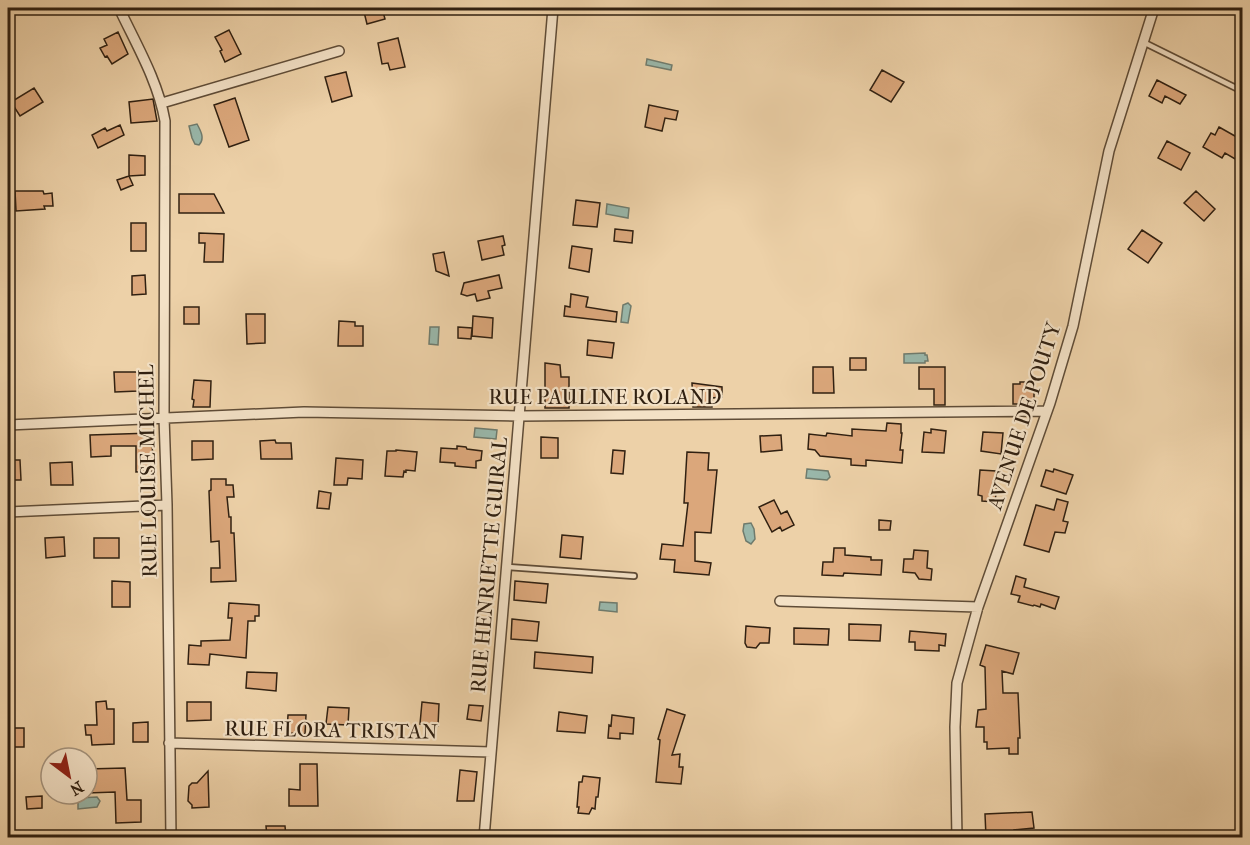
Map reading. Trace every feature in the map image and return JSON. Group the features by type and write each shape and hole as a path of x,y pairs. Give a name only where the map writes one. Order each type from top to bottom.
{"street":[{"name":"RUE LOUISE MICHEL","path":"119,8 153,79 162,103 165,121 164,417 171,837"},
{"name":"RUE HENRIETTE GUIRAL","path":"484,837 553,8"},
{"name":"AVENUE DE POUTY","path":"957,837 955,727 957,683 978,607 1047,411 1073,326 1109,151 1154,8"},
{"path":"162,103 339,51"},
{"name":"RUE PAULINE ROLAND","path":"8,424 304,412 519,416 1047,411"},
{"path":"8,570 8,512 167,505"},
{"path":"780,601 978,607"},
{"name":"RUE FLORA TRISTAN","path":"169,744 491,752"}],"lane":[{"path":"1143,42 1242,92"},
{"path":"507,567 634,576"}],"shaded area":[{"path":"647,59 672,65 671,70 646,65"},
{"path":"197,124 202,138 199,145 195,144 189,126"},
{"path":"607,204 629,208 628,218 606,214"},
{"path":"628,303 631,306 628,323 621,322 623,305"},
{"path":"430,327 439,327 438,345 429,344"},
{"path":"925,353 928,361 925,363 904,363 904,354"},
{"path":"475,428 497,430 496,439 474,437"},
{"path":"807,469 828,471 830,477 827,480 806,478"},
{"path":"751,523 755,539 751,544 746,541 743,531 744,524"},
{"path":"600,602 617,603 617,612 599,610"},
{"path":"78,806 98,806 97,807 78,809"}],"building":[{"path":"363,8 382,8 385,19 367,24"},
{"path":"229,30 241,54 225,62 215,37"},
{"path":"118,32 128,54 112,64 100,48 107,45 104,39"},
{"path":"398,38 405,67 390,70 388,63 382,64 378,43"},
{"path":"882,70 904,82 891,102 870,90"},
{"path":"346,72 352,96 332,102 325,77"},
{"path":"1157,80 1186,95 1180,104 1165,96 1162,103 1149,96"},
{"path":"34,88 43,102 20,116 11,102"},
{"path":"235,98 249,140 229,147 214,105"},
{"path":"153,99 157,121 131,123 129,102"},
{"path":"649,105 678,111 676,120 665,118 662,131 645,127"},
{"path":"120,125 124,135 98,148 92,135 105,128 107,131"},
{"path":"1219,127 1242,140 1242,163 1225,153 1222,158 1203,147 1211,133 1215,135"},
{"path":"1167,141 1190,153 1181,170 1158,158"},
{"path":"129,155 145,156 145,175 129,176"},
{"path":"129,176 133,185 121,190 117,180"},
{"path":"15,191 52,193 53,206 44,206 45,209 16,211"},
{"path":"1196,191 1215,209 1204,221 1184,203"},
{"path":"179,194 214,194 224,213 179,213"},
{"path":"576,200 600,203 597,227 573,225"},
{"path":"131,223 146,223 146,251 131,251"},
{"path":"615,229 633,231 632,243 614,241"},
{"path":"1142,230 1162,243 1148,263 1128,249"},
{"path":"199,233 224,234 223,262 204,262 205,243 199,243"},
{"path":"503,236 504,255 482,260 478,241"},
{"path":"572,246 592,249 589,272 569,268"},
{"path":"444,252 449,276 436,271 433,254"},
{"path":"145,275 146,294 132,295 132,276"},
{"path":"499,275 502,288 488,291 490,298 477,301 475,294 467,296 461,294 464,283"},
{"path":"571,294 588,297 586,307 617,312 616,322 564,316 565,306 570,307"},
{"path":"184,307 199,307 199,324 184,324"},
{"path":"246,314 265,314 265,343 247,344"},
{"path":"473,316 493,318 492,338 472,336"},
{"path":"339,321 355,322 355,326 363,326 363,346 338,346"},
{"path":"458,327 472,328 471,339 458,338"},
{"path":"588,340 614,343 612,358 587,355"},
{"path":"850,358 866,358 866,370 850,370"},
{"path":"545,363 560,365 561,377 569,377 569,408 545,408"},
{"path":"813,367 833,367 834,393 813,393"},
{"path":"919,367 945,367 945,405 934,405 934,389 919,389"},
{"path":"114,372 139,372 138,391 115,392"},
{"path":"194,380 211,381 210,407 193,407"},
{"path":"1020,382 1034,382 1034,404 1013,404 1013,384 1020,384"},
{"path":"692,383 722,387 722,397 712,398 712,407 693,407"},
{"path":"887,423 901,424 902,463 866,460 866,466 851,465 851,459 820,456 815,450 808,449 809,434 826,436 827,433 852,436 852,429 886,431"},
{"path":"931,429 946,431 944,453 922,452 924,432 931,433"},
{"path":"983,432 1003,433 1001,454 981,451"},
{"path":"152,433 153,471 136,472 136,446 111,446 111,456 91,457 90,435"},
{"path":"781,435 782,450 761,452 760,436"},
{"path":"541,437 558,438 558,458 541,458"},
{"path":"275,440 276,443 291,443 292,459 261,459 260,441"},
{"path":"192,441 213,441 213,459 192,460"},
{"path":"457,446 482,451 481,460 476,461 476,468 440,462 441,448 457,449"},
{"path":"613,450 625,451 623,474 611,473"},
{"path":"387,451 417,452 415,471 404,471 403,477 385,476"},
{"path":"687,452 709,453 708,470 717,470 711,533 695,532 695,561 711,563 709,575 674,572 675,560 660,559 662,544 683,546 688,503 684,503"},
{"path":"336,458 363,460 362,479 348,478 347,485 334,485"},
{"path":"8,460 20,460 21,480 8,480"},
{"path":"72,462 73,485 51,485 50,463"},
{"path":"1054,469 1073,475 1066,494 1041,486 1046,470 1053,472"},
{"path":"980,470 996,471 995,502 982,501 982,496 978,495"},
{"path":"211,479 226,479 226,485 233,485 234,497 227,497 231,533 234,533 236,581 211,582 211,568 220,568 219,541 211,542 209,491 211,490"},
{"path":"319,491 331,493 329,509 317,508"},
{"path":"1057,499 1068,502 1063,521 1068,522 1065,533 1055,532 1049,552 1024,545 1036,505 1054,510"},
{"path":"774,500 781,514 787,511 794,525 782,531 780,527 772,532 759,507"},
{"path":"879,520 891,521 890,530 879,530"},
{"path":"562,535 583,537 581,559 560,557"},
{"path":"64,537 65,556 46,558 45,538"},
{"path":"94,538 119,538 119,558 94,558"},
{"path":"834,548 845,548 845,555 882,560 881,575 844,573 843,576 822,575 823,562 833,562"},
{"path":"914,550 928,551 927,568 932,569 931,580 919,579 915,573 903,572 904,559 913,559"},
{"path":"1016,576 1026,579 1024,587 1059,597 1055,609 1041,604 1040,607 1018,602 1020,596 1011,594"},
{"path":"112,581 130,582 130,607 112,607"},
{"path":"515,581 548,584 546,603 514,600"},
{"path":"229,603 259,605 259,616 255,616 255,621 248,621 246,658 210,654 209,665 188,664 189,645 201,646 201,641 230,640 232,618 228,618"},
{"path":"512,619 539,622 537,641 511,639"},
{"path":"849,624 881,625 880,641 849,640"},
{"path":"746,626 770,628 769,643 760,643 756,648 747,647 745,643"},
{"path":"794,628 829,629 828,645 794,644"},
{"path":"910,631 946,634 945,646 939,645 939,651 915,650 915,642 909,642"},
{"path":"986,645 1019,653 1013,674 1002,671 1003,693 1018,693 1020,738 1018,738 1018,754 1009,754 1009,748 987,749 987,742 984,742 984,727 976,727 978,710 986,709 985,667 980,665"},
{"path":"535,652 593,657 592,673 534,668"},
{"path":"247,672 277,673 276,691 246,688"},
{"path":"106,701 107,709 114,709 114,744 92,745 91,735 86,735 85,725 97,725 96,702"},
{"path":"187,702 211,702 211,720 187,721"},
{"path":"422,702 439,704 438,726 420,724"},
{"path":"469,705 483,706 481,721 467,719"},
{"path":"328,707 349,708 348,725 326,724"},
{"path":"667,709 685,715 672,755 680,754 679,767 683,767 681,784 656,782 660,740 658,739"},
{"path":"559,712 587,716 585,733 557,731"},
{"path":"288,715 306,715 305,734 287,733"},
{"path":"612,715 634,718 633,734 620,733 620,739 608,738"},
{"path":"148,722 148,742 133,742 133,723"},
{"path":"8,728 24,728 24,747 8,747"},
{"path":"300,764 317,764 318,806 289,806 289,789 300,790"},
{"path":"125,768 127,800 141,800 141,822 116,823 115,792 99,793 99,769"},
{"path":"460,770 477,772 474,801 457,801"},
{"path":"208,771 209,807 192,808 188,801 189,786 197,783"},
{"path":"583,776 600,778 595,809 592,808 589,814 578,813 579,807 577,807 579,782 582,782"},
{"path":"39,796 39,806 42,808 27,809 26,797"},
{"path":"1032,812 1034,828 1014,830 1015,837 986,837 985,814"},
{"path":"266,826 285,826 286,837 267,837"}]}
